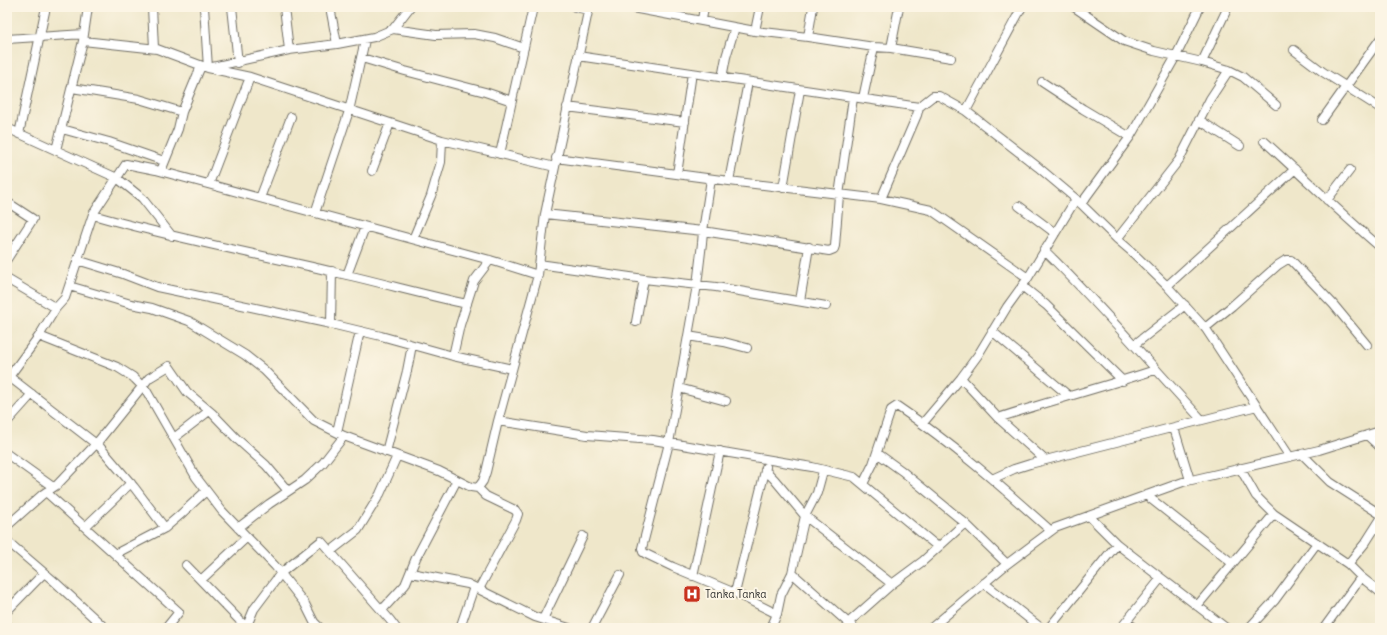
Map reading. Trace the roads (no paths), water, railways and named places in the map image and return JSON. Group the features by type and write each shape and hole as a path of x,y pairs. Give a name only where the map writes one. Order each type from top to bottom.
{"street":[{"path":"19,134 32,79 46,7"},
{"path":"56,150 72,88 88,7"},
{"path":"152,7 154,48"},
{"path":"161,171 178,129 182,112 205,67 204,7"},
{"path":"232,7 238,63"},
{"path":"284,7 289,50"},
{"path":"330,7 337,44"},
{"path":"205,67 238,63 289,50 366,40 393,30 410,7"},
{"path":"500,154 533,7"},
{"path":"478,488 483,481 486,472 498,421 538,275 538,264 545,214 588,8 575,7"},
{"path":"627,7 646,8 755,31 891,48 951,58"},
{"path":"702,20 704,7"},
{"path":"755,31 760,7"},
{"path":"808,37 813,7"},
{"path":"891,48 899,7"},
{"path":"966,111 1022,7"},
{"path":"1074,7 1124,41 1154,51 1229,70 1243,77 1276,105"},
{"path":"923,423 961,378 1007,307 1028,278 1055,233 1130,137 1176,56 1200,7"},
{"path":"1202,62 1228,7"},
{"path":"722,78 726,57 735,27"},
{"path":"393,30 436,35 474,34 495,38 524,48"},
{"path":"7,39 83,37 154,48 205,67 250,77 442,140 555,167"},
{"path":"1322,120 1380,39"},
{"path":"315,213 349,110 366,40"},
{"path":"863,98 874,47"},
{"path":"1294,50 1323,72 1380,108"},
{"path":"578,56 919,107"},
{"path":"362,58 485,92 512,101"},
{"path":"1117,239 1179,160 1210,99 1229,70"},
{"path":"677,174 692,73"},
{"path":"209,184 250,77"},
{"path":"729,181 748,82"},
{"path":"1042,82 1130,137"},
{"path":"72,88 139,99 182,112"},
{"path":"783,188 800,90"},
{"path":"880,199 917,115 919,107 933,96 939,96 966,111 1038,167 1078,202 1131,251 1185,305 1205,328 1290,457"},
{"path":"545,214 703,231 829,251 834,248 839,195 853,98"},
{"path":"568,107 685,122"},
{"path":"260,198 291,117"},
{"path":"1199,120 1240,146"},
{"path":"372,172 390,123"},
{"path":"7,128 117,178 142,198 172,236"},
{"path":"62,129 109,142 164,161"},
{"path":"413,240 431,196 441,162 442,140"},
{"path":"1264,142 1380,247"},
{"path":"556,158 711,179 880,199 930,210 1028,278"},
{"path":"165,528 131,484 96,444 8,376 38,336 56,308 65,298 93,215 126,164 161,171 490,260 538,275"},
{"path":"1167,286 1295,169"},
{"path":"1327,200 1350,170"},
{"path":"711,179 697,285 679,388 668,443 642,548 643,552 673,568 735,593 777,614"},
{"path":"7,202 33,219 7,259"},
{"path":"1019,206 1055,233"},
{"path":"93,215 172,236 332,271 467,304"},
{"path":"347,275 365,227"},
{"path":"800,301 810,247"},
{"path":"1044,250 1076,281 1155,370 1202,420"},
{"path":"77,260 124,274 156,287 331,324 452,356 512,369"},
{"path":"452,356 474,281 490,260"},
{"path":"1205,328 1278,265 1286,260 1290,260 1333,304 1367,344"},
{"path":"538,264 697,285 826,306"},
{"path":"331,324 332,271"},
{"path":"7,279 56,308"},
{"path":"636,322 644,279"},
{"path":"68,286 131,304 152,308 189,321 245,355 264,370 314,421 340,434 439,471 471,487 478,488 486,496 515,510 518,514 502,547 477,588 460,628"},
{"path":"1022,286 1046,305 1123,381"},
{"path":"1134,345 1185,305"},
{"path":"238,528 269,504 305,480 323,463 340,434 360,331"},
{"path":"992,332 1069,396"},
{"path":"38,336 117,367 133,377 146,390 196,477 206,491 222,511 281,573 305,604 314,622 320,628"},
{"path":"688,336 724,342 747,348"},
{"path":"386,452 407,371 412,345"},
{"path":"7,526 46,492 54,487 96,444 149,378 169,366 187,392 210,411 236,439 266,465 288,491"},
{"path":"998,418 1155,370"},
{"path":"961,378 998,418 1045,460"},
{"path":"679,388 726,401"},
{"path":"7,422 32,394"},
{"path":"863,484 873,464 890,410 897,406 923,423 992,479 1051,531"},
{"path":"992,479 1014,468 1257,406"},
{"path":"174,438 210,411"},
{"path":"498,421 587,435 637,438 720,451 854,477 938,547"},
{"path":"1174,428 1190,480"},
{"path":"931,628 1007,564 1051,531 1190,480 1302,454 1380,431"},
{"path":"1367,435 1380,446"},
{"path":"693,576 720,451"},
{"path":"877,453 902,471 965,523 1007,564"},
{"path":"7,454 54,487"},
{"path":"1302,454 1330,482 1380,514"},
{"path":"331,551 358,530 380,494 398,456"},
{"path":"735,593 768,460"},
{"path":"1240,468 1256,496 1274,514 1318,542 1348,564 1361,577 1380,592"},
{"path":"765,470 805,516 892,584"},
{"path":"771,628 777,614 781,595 792,573 805,516 817,493 823,471"},
{"path":"382,610 405,585 416,558 457,480"},
{"path":"85,527 131,484"},
{"path":"115,554 165,528 206,491"},
{"path":"46,492 179,612 166,628"},
{"path":"1146,495 1232,563"},
{"path":"1197,606 1274,514"},
{"path":"1089,516 1117,544 1226,628"},
{"path":"1348,564 1366,542 1380,520"},
{"path":"792,573 851,625 892,584 923,561 965,523"},
{"path":"543,619 583,536"},
{"path":"201,580 247,537"},
{"path":"7,541 106,628"},
{"path":"186,565 246,627 254,609 281,573 321,541 396,628"},
{"path":"1249,628 1275,600 1318,542"},
{"path":"1049,628 1117,544"},
{"path":"7,611 44,573"},
{"path":"411,573 468,584 535,617 569,628"},
{"path":"592,628 620,575"},
{"path":"1324,628 1361,577"},
{"path":"1135,628 1123,625 1162,578"},
{"path":"984,583 1041,628"},
{"path":"7,625 10,628"}],"place":[{"name":"Tanka Tanka","path":"692,594"}]}
